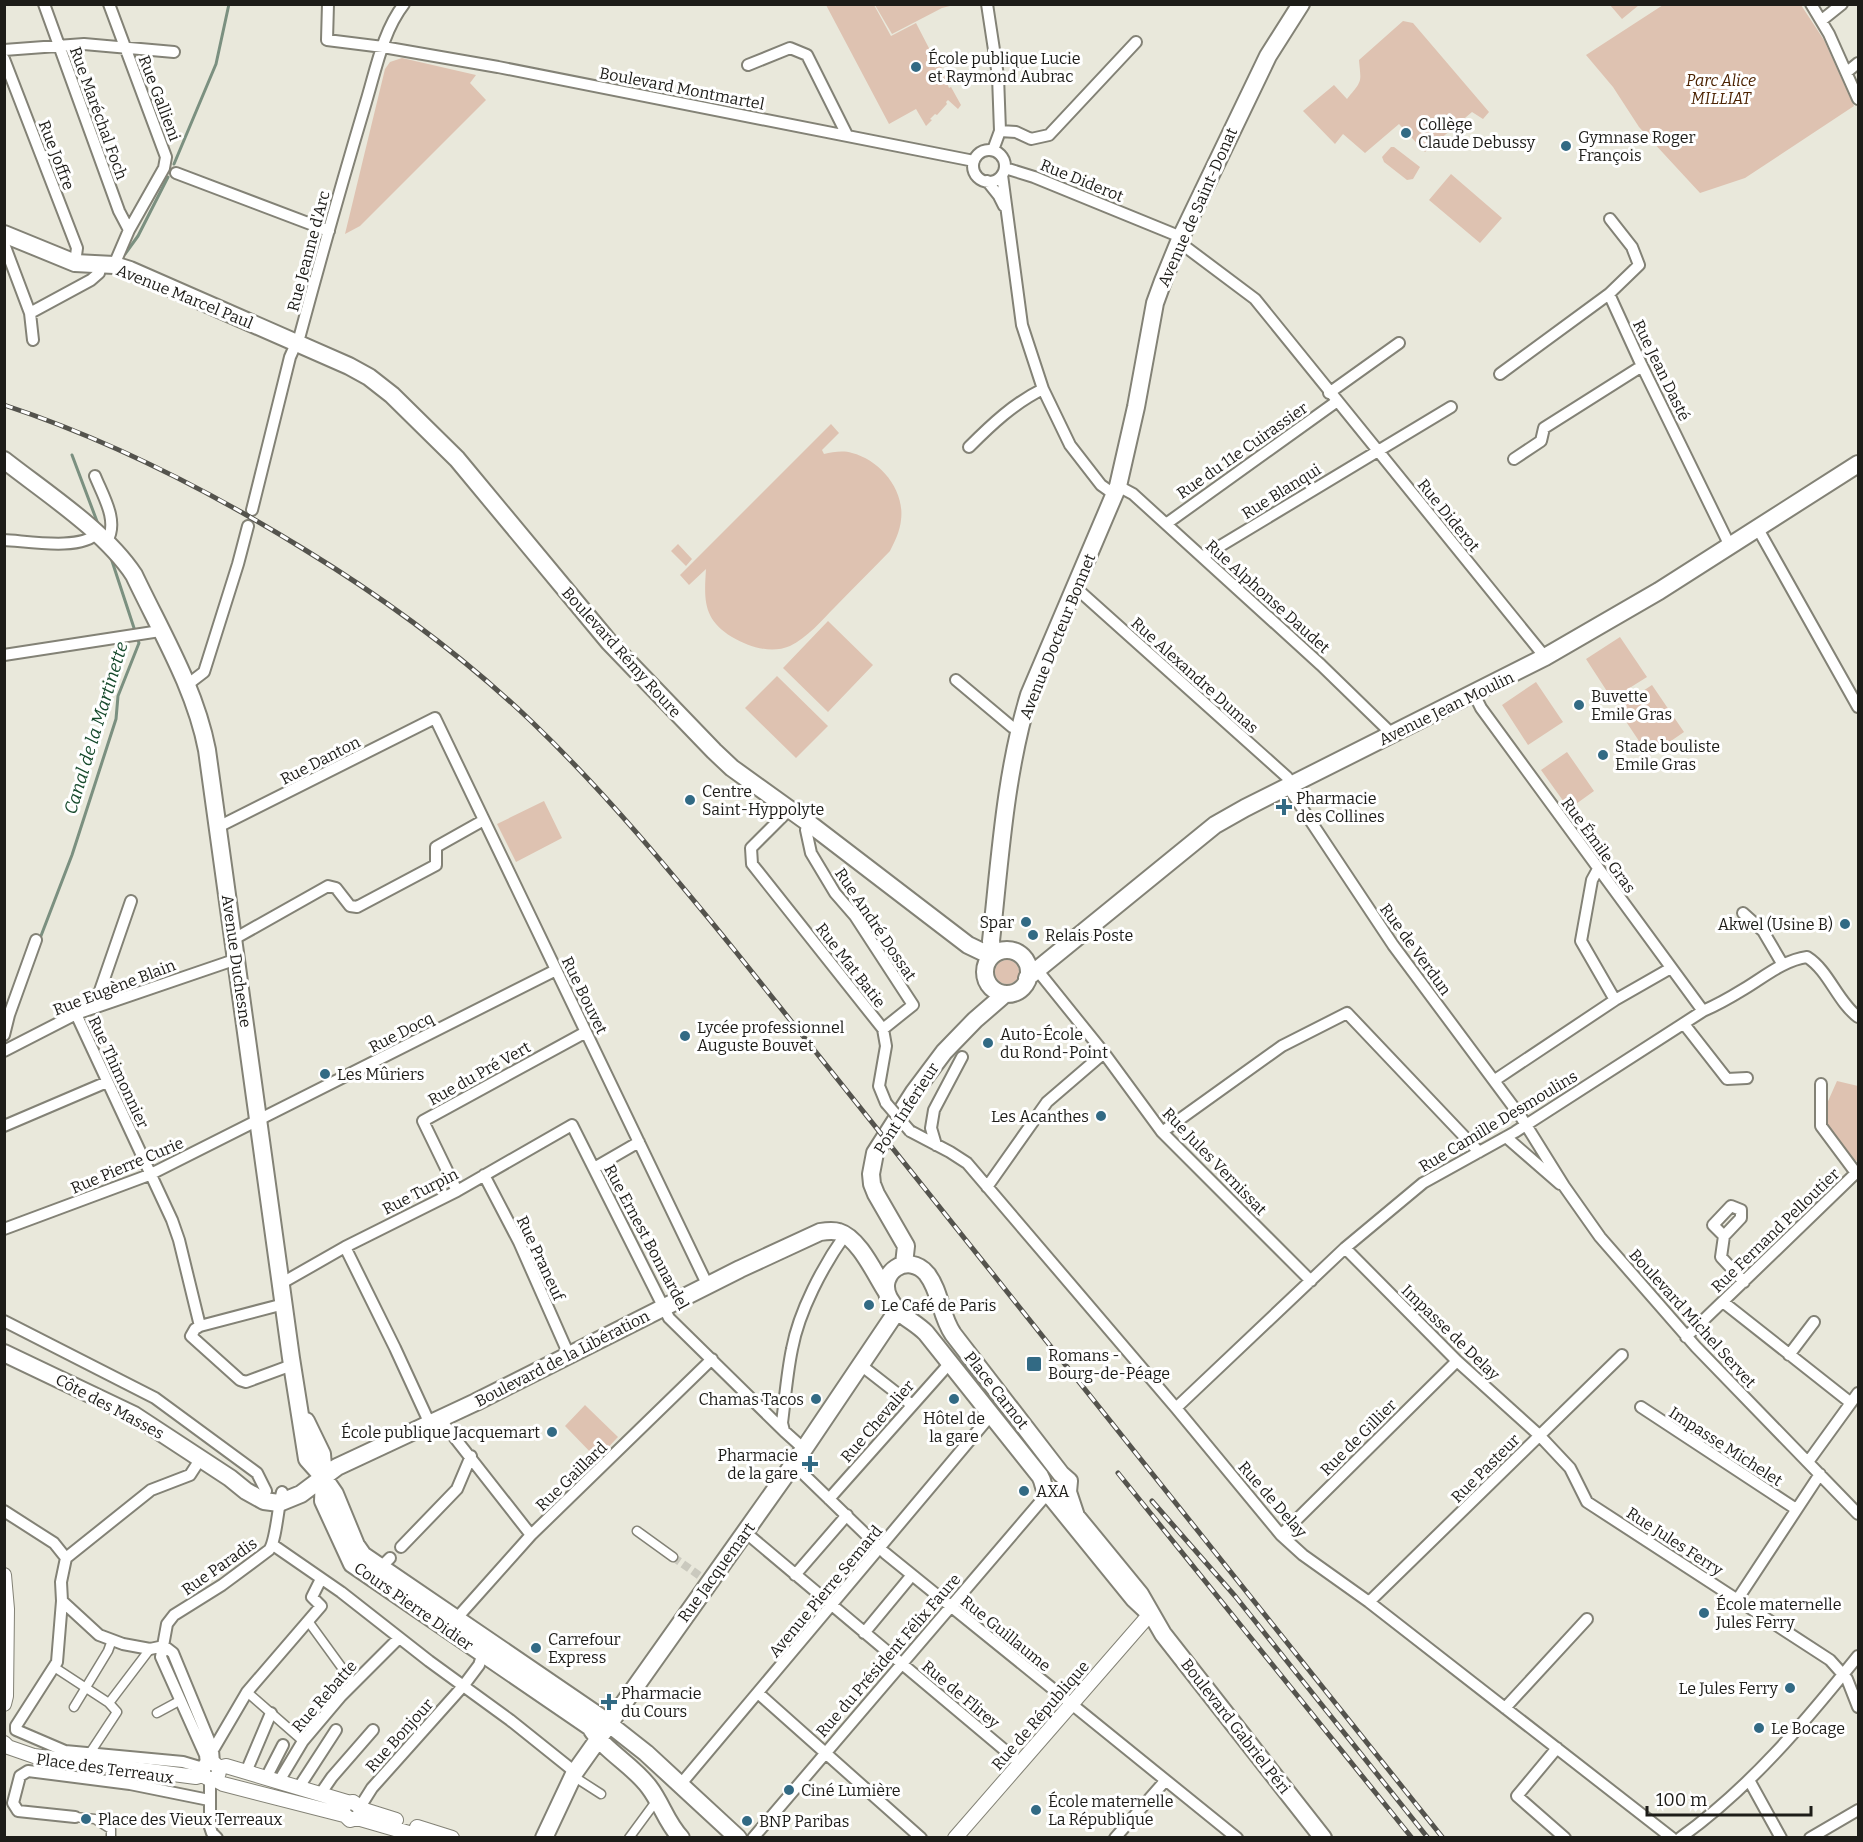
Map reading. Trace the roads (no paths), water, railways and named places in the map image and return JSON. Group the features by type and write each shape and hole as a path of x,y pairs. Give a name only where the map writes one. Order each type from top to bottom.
{"main road":[{"name":"Avenue de Saint-Donat","path":"1117,491 1136,407 1155,303 1180,240 1268,56 1302,4"},
{"name":"Avenue Marcel Paul","path":"4,234 75,263 107,265 130,270 296,342"},
{"name":"Boulevard Rémy Roure","path":"296,342 369,377 417,418 457,459 609,642 732,768 790,809 994,964"},
{"name":"Avenue Duchesne","path":"4,460 102,537 122,557 134,575 198,712 204,733 237,958 297,1404 321,1450 324,1478"},
{"name":"Avenue Jean Moulin","path":"1005,994 1019,990 1034,970 1197,838 1228,817 1545,657 1659,591 1858,464"},
{"name":"Avenue Docteur Bonnet","path":"993,924 1008,795 1019,730 1029,695 1117,491"},
{"path":"964,942 993,924 997,937 994,964 999,992 1005,994"},
{"path":"994,964 1020,954 1034,970"},
{"name":"Pont Inferieur","path":"975,1020 983,1005 994,964"},
{"name":"Pont Inferieur","path":"906,1266 919,1251 916,1243 876,1194 871,1174 874,1153 938,1060 975,1020 1005,994"},
{"name":"Boulevard de la Libération","path":"324,1478 337,1467 435,1421 801,1239 832,1230 844,1234"},
{"path":"844,1234 863,1254 906,1266"},
{"name":"Place Carnot","path":"863,1254 897,1311 906,1320 916,1323 991,1415 1057,1487"},
{"path":"886,1291 888,1275 906,1266"},
{"name":"Place Carnot","path":"906,1266 935,1286 939,1303 952,1334 1057,1487"},
{"path":"916,1323 931,1318 938,1310 939,1303"},
{"name":"Rue Jacquemart","path":"544,1838 574,1774 597,1739 705,1580 745,1532 804,1449 897,1311"},
{"name":"Côte des Masses","path":"8,1356 134,1415 230,1478 276,1496"},
{"path":"276,1496 324,1478"},
{"name":"Cours Pierre Didier","path":"324,1478 335,1494 356,1545 363,1555 386,1563 456,1619 609,1724 681,1785 738,1838"},
{"name":"Cours Pierre Didier","path":"324,1478 323,1501 352,1564 590,1727 597,1739 642,1779 657,1800 670,1826 681,1838"},
{"name":"Boulevard Gabriel Péri","path":"1057,1487 1076,1516 1140,1594 1163,1634 1323,1838"}],"street":[{"name":"Rue Maréchal Foch","path":"44,4 119,211 129,230"},
{"name":"Rue Gallieni","path":"107,265 164,168 166,157 109,4"},
{"name":"Boulevard Montmartel","path":"328,4 327,40 383,47 498,67 974,161"},
{"name":"Rue Jeanne d'Arc","path":"252,510 290,357 383,47 394,17 404,4"},
{"path":"987,4 998,75 1000,131 993,150"},
{"path":"1811,4 1822,20 1858,99"},
{"path":"1822,20 1842,4"},
{"path":"1000,131 1016,132 1031,139 1049,135 1136,42"},
{"path":"4,50 59,45 124,46 174,52"},
{"path":"748,65 790,48 807,55 847,135"},
{"name":"Rue Joffre","path":"4,59 77,249 75,263"},
{"path":"1847,72 1858,63"},
{"path":"987,181 996,180 1003,171 1001,155 993,150 981,152 974,161 974,167 978,176 987,181 999,196 1007,215"},
{"name":"Rue Diderot","path":"1003,171 1034,177 1180,240 1255,299 1545,657"},
{"name":"Rue Alphonse Daudet","path":"1003,171 1022,325 1043,389 1070,445 1101,485 1133,494 1321,665 1392,734"},
{"path":"176,173 329,231"},
{"path":"1500,374 1610,294 1639,265 1632,247 1610,219"},
{"path":"4,244 30,313 33,340"},
{"path":"30,313 91,280 107,265"},
{"name":"Rue Jean Dasté","path":"1610,294 1642,366 1730,546"},
{"path":"1333,397 1399,343"},
{"path":"1514,459 1541,441 1544,428 1642,366"},
{"path":"969,447 1028,396 1043,389"},
{"name":"Rue du 11e Cuirassier","path":"1166,524 1333,397"},
{"name":"Rue Blanqui","path":"1202,557 1451,407"},
{"path":"4,540 70,543 111,534 113,523 95,476"},
{"path":"187,685 204,672 248,526"},
{"path":"1758,529 1858,707"},
{"name":"Rue Alexandre Dumas","path":"1076,588 1278,770 1290,786"},
{"path":"4,655 160,631"},
{"path":"956,680 1012,727 1019,730"},
{"name":"Rue Émile Gras","path":"1474,694 1481,708 1703,1011"},
{"name":"Rue Danton","path":"218,827 435,718"},
{"name":"Rue Bouvet","path":"435,718 708,1286"},
{"name":"Rue de Verdun","path":"1290,786 1399,953 1526,1125"},
{"name":"Rue Mat Batie","path":"790,809 751,848 752,864 883,1029 886,1046 879,1086 886,1103 910,1131 936,1144"},
{"path":"234,939 328,886 336,888 350,906 357,908 436,865 436,847 484,820"},
{"name":"Rue André Dossat","path":"810,824 806,830 811,853 835,893 855,916 913,1005 883,1029"},
{"path":"1599,869 1592,880 1581,941 1615,1000"},
{"path":"94,1008 131,901"},
{"path":"1743,913 1763,931 1783,965"},
{"path":"4,1035 7,1015 36,940"},
{"name":"Rue Camille Desmoulins","path":"1176,1408 1345,1248 1423,1183 1526,1125 1703,1011 1783,965 1794,959 1807,957 1816,963 1858,1017"},
{"name":"Rue Eugène Blain","path":"4,1051 76,1014 237,958"},
{"path":"1495,1080 1615,1000 1671,968"},
{"name":"Rue Docq","path":"259,1121 556,970"},
{"name":"Rue Jules Vernissat","path":"1034,970 1104,1053 1162,1132 1311,1281"},
{"path":"1162,1132 1282,1046 1347,1013 1479,1152"},
{"name":"Rue Thimonnier","path":"76,1014 149,1175 172,1220 200,1326 191,1336 240,1380 246,1382 292,1365"},
{"path":"1683,1024 1727,1079 1747,1078"},
{"name":"Rue du Pré Vert","path":"456,1191 423,1121 586,1032"},
{"path":"987,1187 1047,1102 1104,1053"},
{"path":"936,1144 931,1128 934,1110 962,1057"},
{"path":"4,1126 107,1082"},
{"path":"1821,1084 1821,1126 1857,1172"},
{"name":"Rue Pierre Curie","path":"4,1229 149,1175 259,1121"},
{"name":"Rue Turpin","path":"282,1283 345,1247 456,1191 572,1125"},
{"name":"Rue Ernest Bonnardel","path":"572,1125 669,1318 804,1449"},
{"name":"Boulevard Michel Servet","path":"1526,1125 1564,1186 1600,1237 1686,1337 1858,1514"},
{"path":"1506,1137 1564,1186"},
{"path":"594,1168 639,1142"},
{"name":"Rue de Delay","path":"936,1144 967,1163 1281,1535 1303,1555 1369,1602 1672,1838"},
{"name":"Rue Fernand Pelloutier","path":"1686,1337 1857,1172"},
{"name":"Rue Praneuf","path":"484,1175 519,1242 569,1355"},
{"path":"784,1431 782,1423 797,1329 818,1279 844,1234"},
{"path":"1724,1236 1721,1257 1744,1282"},
{"path":"345,1247 395,1348 435,1421 471,1456 531,1535"},
{"name":"Impasse de Delay","path":"1345,1248 1456,1361 1539,1435"},
{"path":"1723,1302 1851,1403"},
{"path":"200,1326 284,1304"},
{"path":"4,1321 155,1398 257,1473 276,1496"},
{"path":"1789,1355 1814,1322"},
{"name":"Rue Pasteur","path":"1369,1602 1622,1355"},
{"name":"Rue Gaillard","path":"456,1619 531,1535 712,1359"},
{"name":"Rue de Gillier","path":"1281,1535 1456,1361"},
{"name":"Rue Chevalier","path":"829,1499 950,1364"},
{"path":"862,1365 912,1406"},
{"path":"1808,1462 1858,1393"},
{"name":"Impasse Michelet","path":"1641,1407 1796,1509"},
{"name":"Avenue Pierre Semard","path":"681,1785 991,1415"},
{"name":"Rue Jules Ferry","path":"1539,1435 1570,1468 1587,1502 1830,1660 1844,1675"},
{"path":"401,1547 457,1489 471,1456"},
{"path":"201,1458 190,1474 151,1490 66,1558 61,1582 62,1601 57,1662 16,1726 16,1730 65,1751 183,1762 210,1767 226,1766 321,1793 354,1810 426,1838"},
{"name":"Rue Guillaume","path":"793,1464 880,1549 1237,1838"},
{"path":"1737,1600 1820,1474"},
{"name":"Rue du Président Félix Faure","path":"753,1838 950,1606 1057,1487"},
{"name":"Rue Paradis","path":"164,1646 167,1624 174,1616 222,1585 273,1545 276,1496"},
{"path":"4,1511 54,1543 66,1558"},
{"path":"795,1575 847,1515"},
{"path":"637,1531 673,1557"},
{"name":"Rue de Flirey","path":"745,1532 1020,1763"},
{"path":"273,1545 464,1685 602,1794"},
{"path":"4,1575 7,1609 4,1704"},
{"path":"864,1633 912,1575"},
{"path":"6,1747 34,1756 196,1777 210,1767 247,1692 321,1606 312,1597 321,1579"},
{"path":"62,1601 99,1635 150,1650 164,1646"},
{"name":"Rue de République","path":"955,1838 1150,1614"},
{"path":"1505,1708 1587,1618"},
{"path":"308,1621 353,1683"},
{"name":"Rue Rebatte","path":"273,1780 353,1683 399,1638"},
{"path":"74,1707 108,1651 112,1640"},
{"path":"164,1646 161,1657 210,1767 223,1784 354,1810 452,1838"},
{"path":"164,1646 172,1653 210,1767 210,1827 217,1838"},
{"path":"109,1702 150,1650"},
{"name":"Rue Bonjour","path":"354,1810 464,1685 478,1665 483,1653"},
{"path":"1680,1838 1749,1780 1790,1738 1858,1656"},
{"path":"54,1667 109,1702 117,1712 90,1753"},
{"path":"1844,1675 1858,1707"},
{"path":"247,1692 303,1741"},
{"path":"758,1693 921,1838"},
{"path":"157,1713 181,1700"},
{"path":"246,1772 271,1713"},
{"path":"299,1787 336,1730"},
{"path":"321,1793 373,1730"},
{"path":"273,1780 283,1745"},
{"path":"1557,1748 1517,1796 1565,1838"},
{"name":"Place des Terreaux","path":"75,1817 18,1811 13,1803 20,1776 28,1771 130,1784 209,1800"},
{"path":"1749,1780 1781,1838"},
{"path":"1122,1835 1165,1781"},
{"path":"629,1838 657,1800"},
{"path":"1810,1838 1858,1810"},
{"path":"75,1817 95,1820 111,1829 111,1838"}],"waterway":[{"name":"Canal de la Martinette","path":"174,164 216,64 229,4"},
{"name":"Canal de la Martinette","path":"125,254 138,236 168,177"},
{"name":"Canal de la Martinette","path":"72,455 98,524"},
{"name":"Canal de la Martinette","path":"111,558 135,631"},
{"name":"Canal de la Martinette","path":"39,941 72,855 116,719 118,696 139,643 137,638"}],"tunnel":[{"path":"673,1557 700,1576"}],"railway":[{"path":"4,405 82,434 158,468 231,506 302,548 363,587 422,629 532,722 637,834 736,952 1443,1838"},
{"path":"1118,1473 1412,1838"},
{"path":"1152,1501 1235,1596 1428,1838"}],"place":[{"name":"École publique Lucie et Raymond Aubrac","path":"916,67"},
{"name":"Collège Claude Debussy","path":"1406,133"},
{"name":"Gymnase Roger François","path":"1566,146"},
{"name":"Buvette Emile Gras","path":"1579,705"},
{"name":"Stade bouliste Emile Gras","path":"1603,755"},
{"name":"Centre Saint-Hyppolyte","path":"690,800"},
{"name":"Pharmacie des Collines","path":"1284,807"},
{"name":"Spar","path":"1026,922"},
{"name":"Akwel (Usine B)","path":"1845,924"},
{"name":"Relais Poste","path":"1033,935"},
{"name":"Lycée professionnel Auguste Bouvet","path":"685,1036"},
{"name":"Auto-École du Rond-Point","path":"988,1043"},
{"name":"Les Mûriers","path":"325,1074"},
{"name":"Les Acanthes","path":"1101,1116"},
{"name":"Le Café de Paris","path":"869,1305"},
{"name":"Romans - Bourg-de-Péage","path":"1034,1364"},
{"name":"Chamas Tacos","path":"816,1399"},
{"name":"Hôtel de la gare","path":"954,1399"},
{"name":"École publique Jacquemart","path":"552,1432"},
{"name":"Pharmacie de la gare","path":"810,1464"},
{"name":"AXA","path":"1024,1491"},
{"name":"École maternelle Jules Ferry","path":"1704,1613"},
{"name":"Carrefour Express","path":"536,1648"},
{"name":"Le Jules Ferry","path":"1790,1688"},
{"name":"Pharmacie du Cours","path":"609,1702"},
{"name":"Le Bocage","path":"1759,1728"},
{"name":"Ciné Lumière","path":"789,1790"},
{"name":"École maternelle La République","path":"1036,1810"},
{"name":"Place des Vieux Terreaux","path":"86,1819"},
{"name":"BNP Paribas","path":"747,1821"}],"park label":[{"name":"Parc Alice MILLIAT","path":"1721,89"}]}
